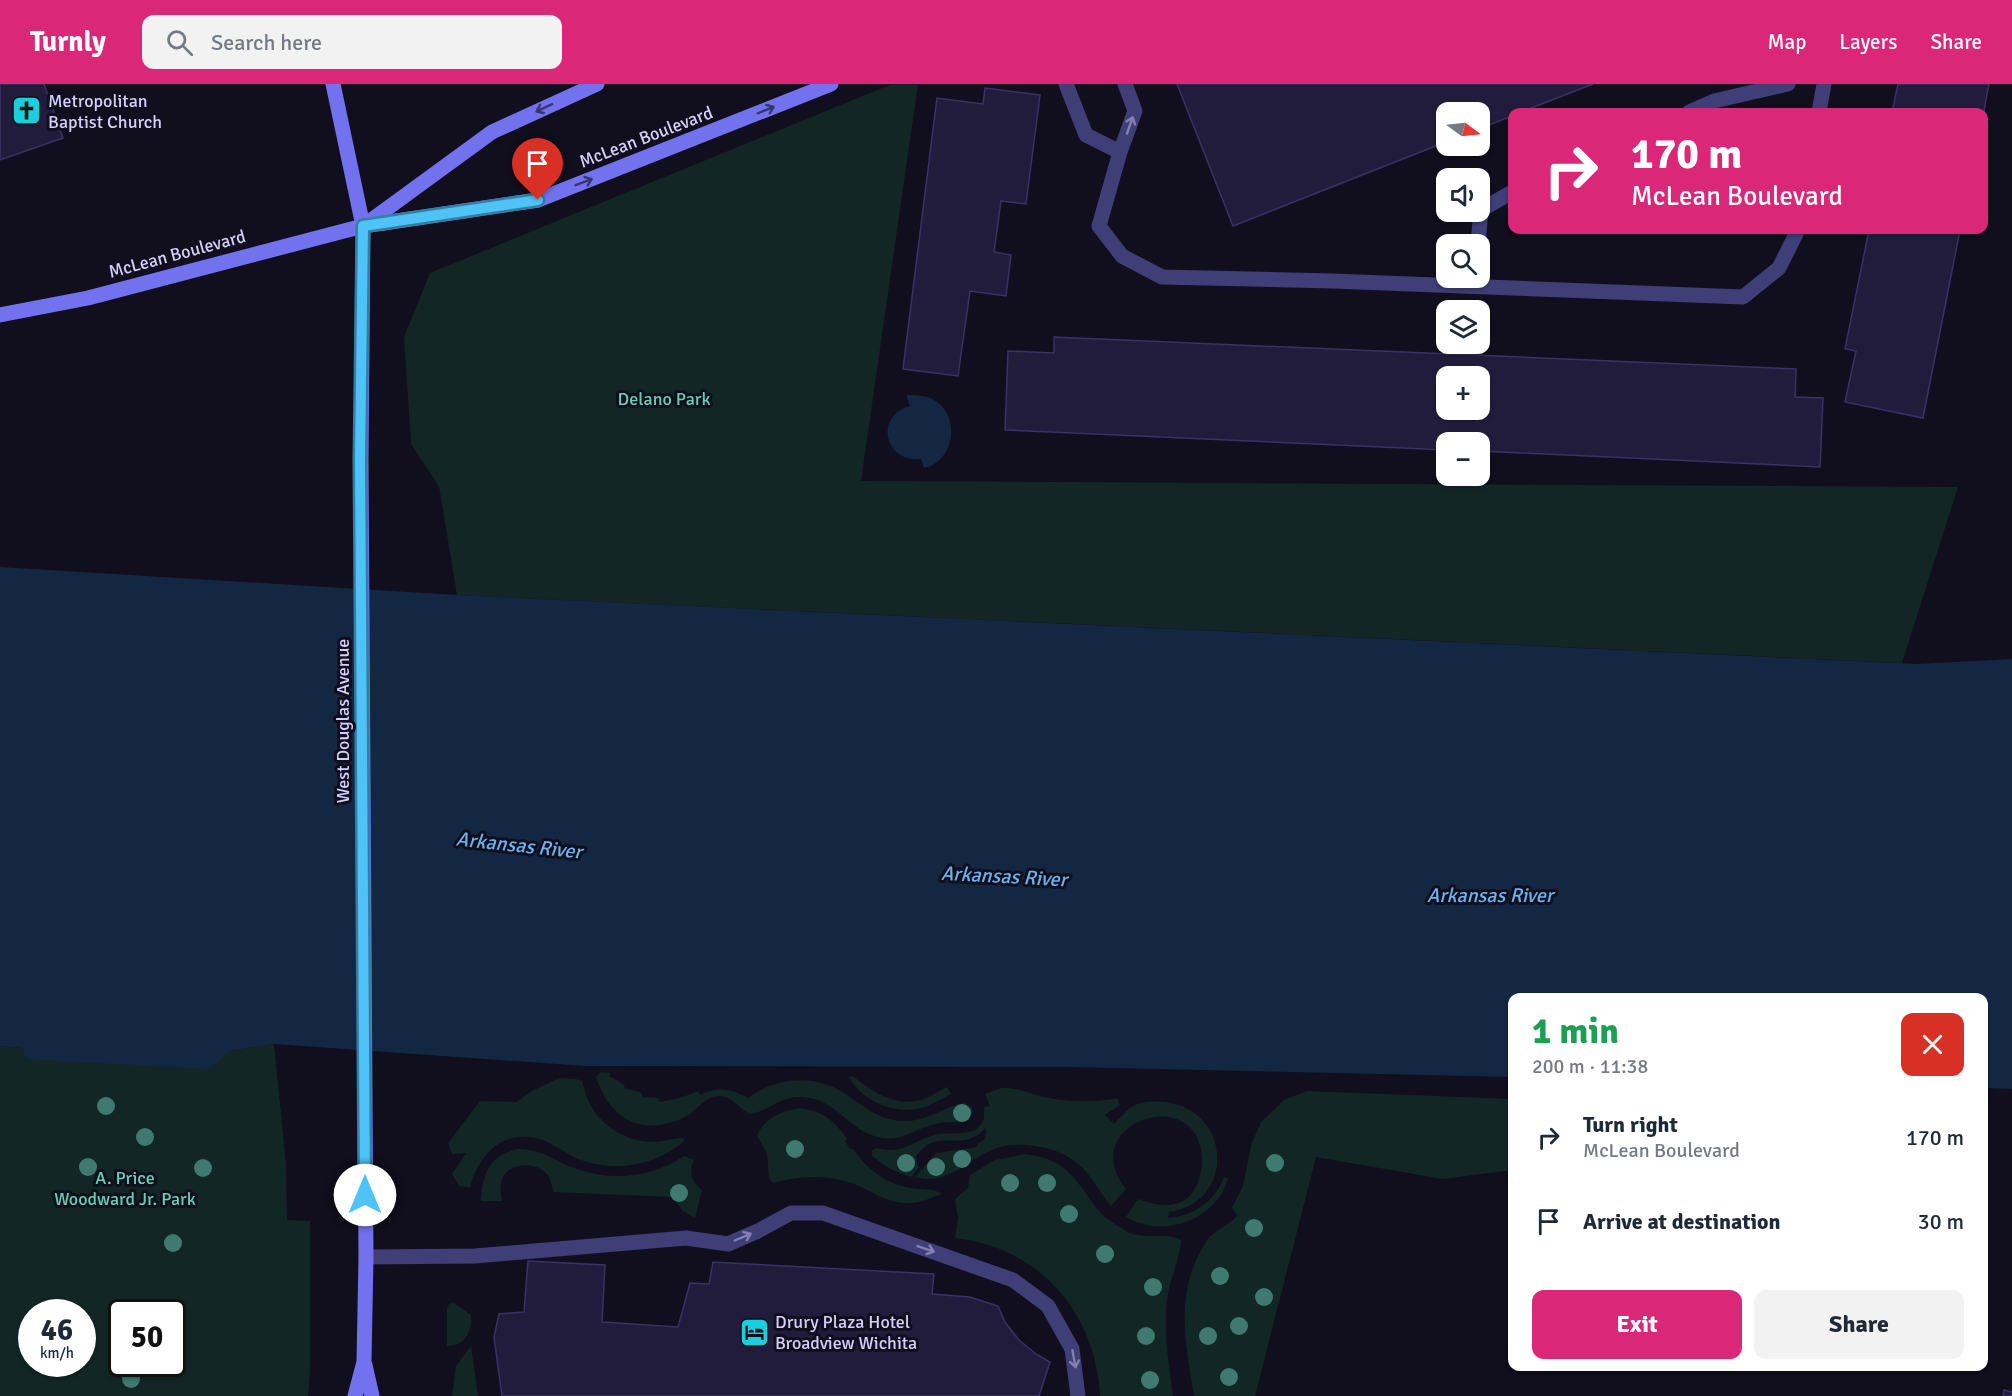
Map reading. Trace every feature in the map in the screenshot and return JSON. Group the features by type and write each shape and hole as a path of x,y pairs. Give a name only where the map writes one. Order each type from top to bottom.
{"main road":[{"name":"West Douglas Avenue","path":"333,84 363,226 360,460 366,1257 364,1362 356,1396"},
{"name":"McLean Boulevard","path":"363,226 492,132 597,84"},
{"name":"McLean Boulevard","path":"0,315 88,298 363,226 538,200 831,84"},
{"name":"West Douglas Avenue","path":"364,1362 372,1396"}],"lane":[{"path":"1066,84 1086,135 1120,152"},
{"path":"1125,84 1134,111 1099,226 1122,256 1162,277 1436,281"},
{"path":"1698,108 1714,101 1788,84"},
{"path":"1820,108 1824,84"},
{"path":"1479,234 1481,210 1508,194"},
{"path":"1490,283 1743,297 1779,268 1796,234"},
{"path":"366,1257 475,1256 686,1238 728,1244 792,1213 823,1213 1013,1280 1048,1306 1072,1349 1078,1396"}],"green space":[{"name":"Delano Park","path":"892,84 918,84 861,481 1436,484 1436,486 1958,487 1902,663 457,595 439,486 411,444 404,337 430,273"},
{"name":"A. Price Woodward Jr. Park","path":"274,1044 286,1164 287,1220 310,1221 308,1396 0,1396 0,1046 23,1048 25,1058 229,1051"},
{"path":"601,1072 611,1073 609,1076 625,1085 624,1088 642,1093 642,1097 658,1098 660,1102 698,1091 700,1095 713,1090 736,1092 748,1098 771,1086 795,1080 832,1087 871,1111 893,1120 911,1121 964,1103 973,1111 968,1121 939,1123 897,1138 883,1138 860,1129 833,1108 812,1098 792,1098 751,1114 725,1097 715,1096 707,1099 684,1118 651,1126 630,1121 613,1108 606,1099 596,1077"},
{"path":"849,1077 854,1077 870,1089 897,1101 916,1101 947,1087 951,1094 921,1108 911,1110 890,1108 862,1093"},
{"path":"559,1078 582,1081 588,1100 599,1117 623,1135 653,1142 679,1138 685,1140 661,1156 647,1162 619,1166 590,1163 539,1139 514,1138 503,1141 486,1155 479,1165 470,1188 459,1186 452,1174 466,1153 452,1154 448,1143 480,1101 517,1102 530,1092"},
{"path":"1002,1088 1071,1101 1100,1101 1117,1098 1120,1105 1105,1115 1114,1124 1130,1108 1143,1103 1165,1102 1187,1108 1203,1121 1213,1137 1217,1156 1215,1175 1206,1192 1191,1205 1169,1212 1168,1218 1178,1217 1202,1206 1215,1193 1224,1177 1228,1178 1224,1190 1211,1206 1189,1221 1151,1226 1126,1217 1138,1199 1160,1205 1178,1203 1193,1192 1198,1183 1202,1168 1202,1154 1192,1130 1176,1119 1158,1117 1140,1121 1124,1132 1115,1147 1114,1167 1126,1189 1111,1206 1077,1163 1067,1156 1035,1146 999,1147 947,1175 927,1179 915,1177 936,1153 978,1146 977,1144 985,1139 986,1128 966,1140 936,1141 930,1144 916,1157 919,1167 911,1177 890,1169 872,1156 872,1150 876,1148 901,1149 935,1135 975,1130 984,1118 984,1107 990,1106 985,1094"},
{"path":"1307,1091 1508,1099 1508,1171 1443,1179 1316,1157 1255,1396 1194,1396 1185,1336 1189,1279 1209,1238 1237,1215 1232,1208 1243,1186 1251,1145 1261,1122 1284,1100"},
{"path":"800,1108 822,1114 833,1122 847,1139 845,1141 850,1149 853,1149 866,1165 890,1182 909,1188 934,1190 942,1194 920,1202 899,1203 838,1179 805,1177 773,1183 769,1178 767,1153 757,1136 764,1124 774,1116"},
{"path":"517,1149 538,1152 583,1171 613,1176 628,1176 657,1170 684,1156 694,1160 691,1169 692,1176 702,1190 695,1218 683,1211 673,1197 553,1192 546,1173 530,1165 512,1168 503,1177 502,1201 481,1201 483,1182 493,1162 507,1152"},
{"path":"1025,1154 1052,1161 1070,1173 1103,1215 1126,1231 1140,1235 1175,1237 1181,1240 1166,1307 1167,1345 1173,1396 1100,1396 1096,1366 1087,1338 1075,1312 1058,1289 1037,1270 1013,1255 985,1244 955,1238 958,1218 955,1199 968,1188 970,1175 995,1160"},
{"path":"454,1303 471,1315 471,1321 469,1332 463,1341 447,1346 447,1308 449,1304"},
{"path":"471,1346 478,1396 452,1396 456,1366"}],"water":[{"path":"906,395 924,396 934,400 941,405 950,421 951,439 948,448 944,456 931,466 924,468 921,459 908,458 899,454 888,437 891,419 899,411 910,406"},
{"name":"Arkansas River","path":"0,567 457,595 1918,664 2012,659 2012,1089 1988,1088 1988,993 1508,993 1508,1077 1067,1067 586,1066 274,1044 229,1051 210,1069 25,1059 23,1048 0,1046"}],"building":[{"name":"Metropolitan Baptist Church","path":"0,84 44,84 63,138 0,160"},
{"path":"1177,84 1593,84 1531,108 1508,108 1508,118 1490,125 1490,102 1436,102 1436,146 1233,226"},
{"path":"1898,84 1989,84 1984,108 1893,108"},
{"path":"985,88 1040,95 1026,204 1001,201 994,252 1011,255 1006,296 970,291 958,376 903,369 937,98 983,104"},
{"path":"1868,234 1959,234 1923,418 1845,402 1856,351 1845,349"},
{"path":"1054,337 1796,369 1795,397 1823,398 1820,467 1490,452 1490,432 1436,432 1436,450 1005,430 1008,351 1054,353"},
{"name":"Drury Plaza Hotel Broadview Wichita","path":"528,1261 605,1265 602,1322 678,1327 690,1283 709,1284 713,1262 934,1274 932,1294 970,1297 998,1306 1005,1322 1019,1340 1050,1362 1039,1396 502,1396 494,1337 499,1314 524,1312"},
{"path":"2004,1390 2012,1392 2012,1396 2003,1396"}],"place":[{"name":"Metropolitan Baptist Church","path":"27,111"},
{"name":"Drury Plaza Hotel Broadview Wichita","path":"754,1332"}],"route":[{"path":"365,1195 360,460 363,226 538,200"}]}
